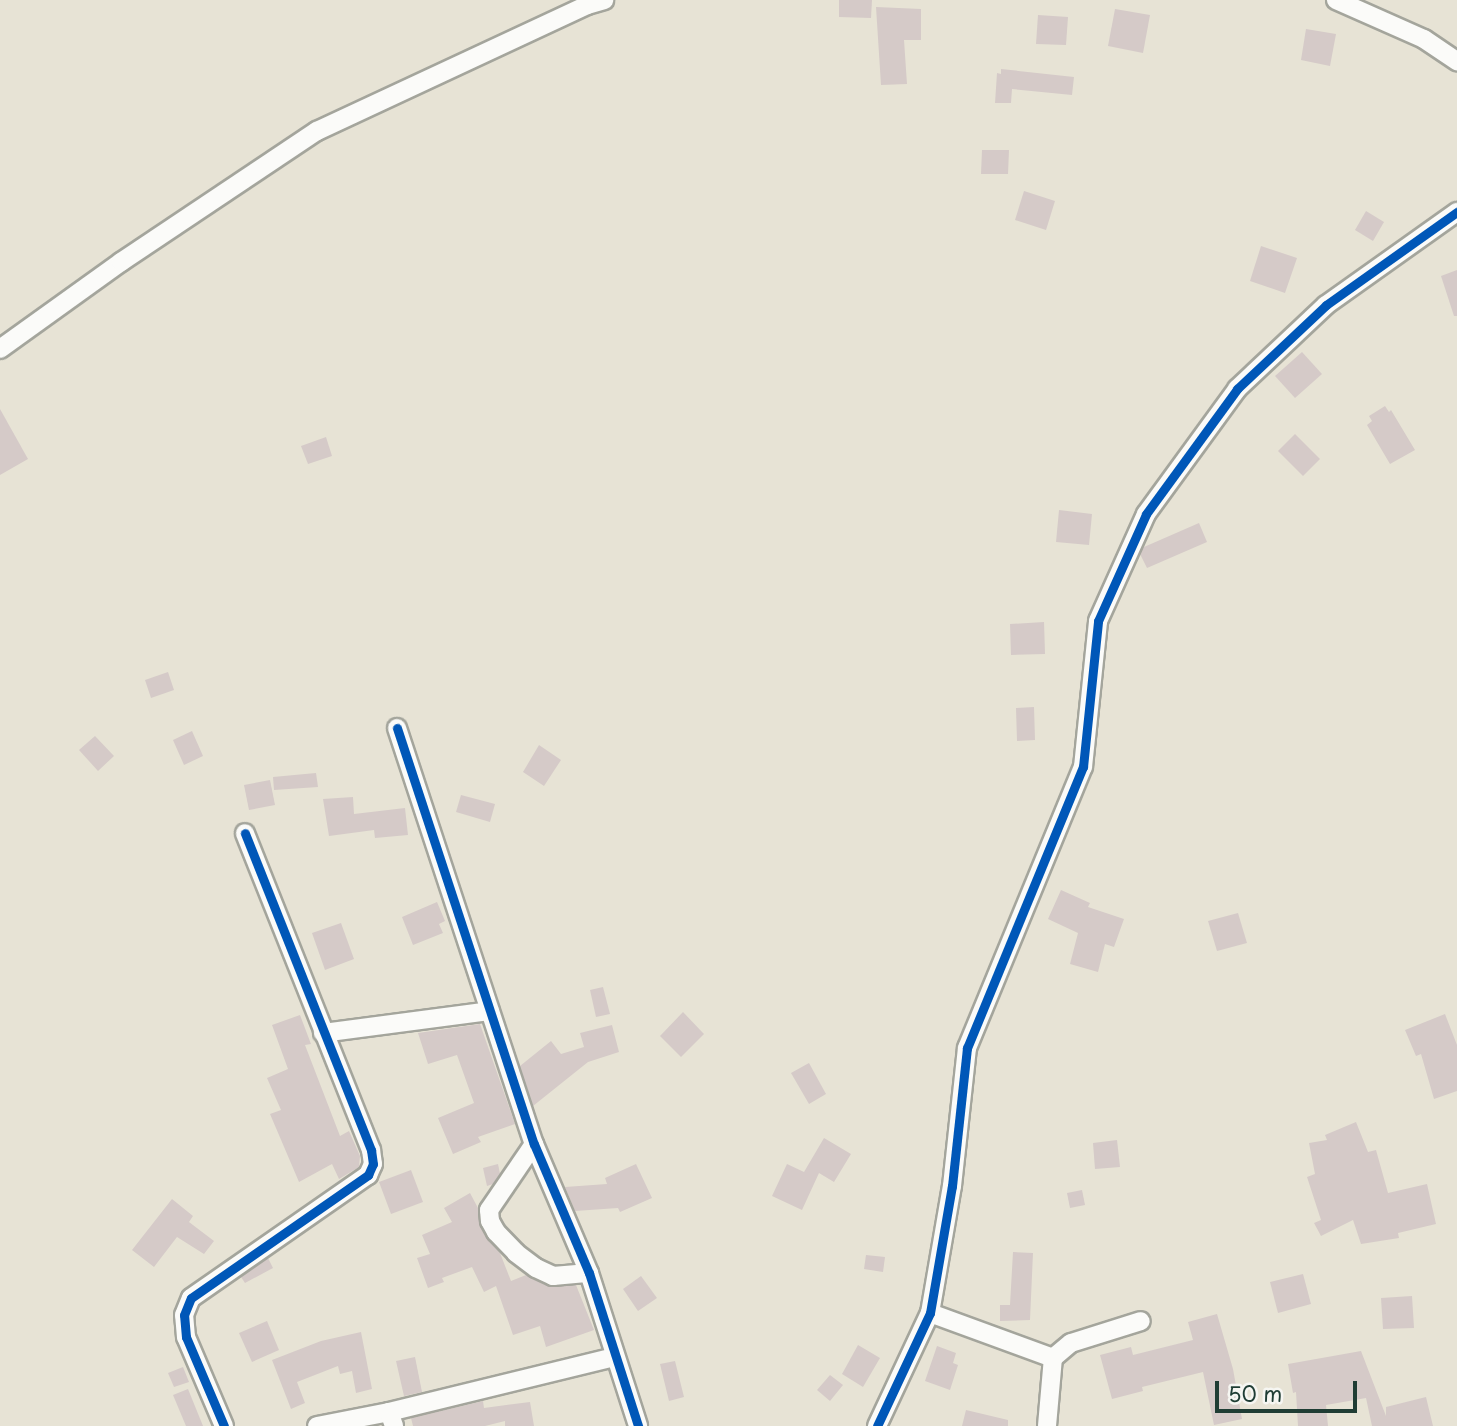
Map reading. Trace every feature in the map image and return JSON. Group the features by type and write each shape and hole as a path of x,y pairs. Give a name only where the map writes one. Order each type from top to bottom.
{"street":[{"path":"0,349 121,261 317,131 587,5 604,0"},
{"path":"1336,0 1424,39 1457,61"},
{"path":"877,1426 930,1313 952,1186 967,1048 1083,767 1098,621 1146,514 1237,389 1325,305 1457,212"},
{"path":"397,729 534,1144 589,1273 638,1426"},
{"path":"225,1426 186,1337 184,1315 191,1298 368,1175 373,1164 245,833"},
{"path":"323,1033 490,1011"},
{"path":"534,1144 489,1210 490,1221 496,1233 536,1268 553,1276 589,1273"},
{"path":"930,1313 1053,1358"},
{"path":"1047,1426 1053,1358 1071,1343 1141,1321"},
{"path":"317,1426 392,1419 614,1357"}],"building":[{"path":"839,0 872,0 871,18 839,17"},
{"path":"876,7 921,9 921,40 904,40 907,84 881,85"},
{"path":"1115,9 1150,15 1143,53 1108,46"},
{"path":"1038,15 1068,17 1066,45 1036,44"},
{"path":"1306,29 1336,34 1330,66 1301,60"},
{"path":"1001,69 1074,77 1072,95 1012,89 1011,103 995,103 997,73 1001,74"},
{"path":"982,150 1009,150 1008,174 981,174"},
{"path":"1024,191 1055,201 1046,230 1015,220"},
{"path":"1366,211 1384,222 1373,241 1355,230"},
{"path":"1261,246 1297,258 1285,293 1250,281"},
{"path":"1457,270 1457,316 1454,316 1441,276"},
{"path":"1302,352 1322,374 1295,398 1275,376"},
{"path":"1385,406 1389,412 1391,410 1415,450 1390,464 1367,425 1372,421 1369,416"},
{"path":"0,409 28,459 0,475"},
{"path":"1295,434 1320,459 1303,476 1278,451"},
{"path":"326,437 332,456 308,464 301,446"},
{"path":"1059,510 1092,514 1089,545 1056,542"},
{"path":"1199,523 1207,542 1147,568 1140,554 1144,547"},
{"path":"1044,622 1045,654 1011,655 1010,624"},
{"path":"168,672 174,690 151,698 145,680"},
{"path":"1034,707 1035,740 1017,741 1016,708"},
{"path":"192,731 203,756 184,765 173,740"},
{"path":"95,736 114,756 98,771 79,750"},
{"path":"539,745 561,760 544,786 523,772"},
{"path":"316,773 318,787 274,790 273,777"},
{"path":"270,780 275,805 249,810 244,785"},
{"path":"461,795 495,804 490,822 456,812"},
{"path":"353,797 354,814 405,808 408,835 375,838 374,830 329,836 323,799"},
{"path":"1061,890 1090,903 1088,907 1124,919 1114,947 1105,944 1098,972 1070,964 1078,933 1048,919"},
{"path":"437,902 445,921 439,924 443,933 413,945 402,917"},
{"path":"1238,913 1247,943 1217,951 1208,921"},
{"path":"341,923 354,959 325,970 312,933"},
{"path":"603,987 610,1014 596,1017 590,990"},
{"path":"683,1012 704,1034 681,1057 660,1036"},
{"path":"1445,1014 1457,1045 1457,1091 1434,1099 1421,1054 1416,1056 1405,1030"},
{"path":"300,1015 311,1044 305,1045 340,1136 349,1131 360,1156 359,1167 339,1179 332,1164 299,1182 270,1114 281,1110 267,1078 288,1069 272,1025"},
{"path":"480,1024 515,1124 478,1137 481,1142 453,1154 438,1118 474,1103 457,1055 428,1064 418,1033"},
{"path":"612,1025 619,1052 588,1062 533,1106 520,1066 551,1041 561,1054 584,1047 580,1033"},
{"path":"809,1063 826,1094 809,1104 791,1073"},
{"path":"1356,1122 1368,1152 1376,1150 1388,1193 1427,1184 1436,1224 1398,1233 1399,1238 1361,1244 1353,1220 1321,1236 1314,1223 1321,1220 1307,1177 1315,1174 1309,1143 1327,1140 1325,1135"},
{"path":"824,1138 851,1154 834,1182 819,1173 802,1210 772,1196 787,1164 804,1172"},
{"path":"1117,1140 1120,1167 1095,1169 1093,1143"},
{"path":"498,1164 500,1174 493,1184 487,1186 483,1168"},
{"path":"636,1164 652,1198 620,1212 618,1208 575,1211 565,1187 607,1184 605,1178"},
{"path":"411,1170 423,1202 391,1214 379,1182"},
{"path":"1082,1190 1085,1205 1070,1208 1067,1193"},
{"path":"470,1193 478,1208 480,1226 500,1253 511,1281 526,1275 549,1286 576,1285 594,1330 546,1347 540,1326 513,1335 496,1286 484,1292 472,1267 442,1278 444,1282 428,1288 417,1258 430,1254 422,1235 452,1222 444,1208"},
{"path":"172,1199 193,1216 189,1222 214,1241 204,1254 177,1237 154,1267 132,1250"},
{"path":"1013,1252 1033,1253 1030,1320 1000,1321 1000,1305 1010,1305"},
{"path":"866,1255 885,1257 883,1272 864,1269"},
{"path":"268,1258 273,1268 245,1283 241,1277"},
{"path":"1303,1274 1311,1304 1278,1313 1270,1282"},
{"path":"641,1276 657,1298 638,1311 623,1289"},
{"path":"1412,1296 1414,1328 1383,1329 1381,1298"},
{"path":"1217,1314 1233,1369 1242,1419 1214,1425 1203,1372 1142,1387 1143,1391 1112,1399 1100,1355 1131,1347 1133,1355 1193,1340 1188,1322"},
{"path":"267,1321 279,1350 252,1362 239,1333"},
{"path":"361,1332 372,1389 356,1393 352,1371 340,1374 338,1366 297,1382 305,1403 291,1409 272,1360 321,1341"},
{"path":"858,1345 880,1358 863,1387 842,1374"},
{"path":"937,1346 956,1353 953,1363 958,1365 950,1390 925,1381"},
{"path":"1361,1351 1386,1416 1386,1407 1426,1397 1433,1426 1372,1426 1366,1398 1326,1405 1328,1426 1298,1426 1296,1392 1293,1393 1288,1364"},
{"path":"415,1357 422,1392 404,1396 396,1361"},
{"path":"675,1361 684,1397 669,1401 660,1364"},
{"path":"183,1367 189,1382 174,1387 168,1373"},
{"path":"830,1375 843,1385 830,1401 817,1390"},
{"path":"188,1389 203,1426 186,1426 173,1395"},
{"path":"483,1401 484,1408 530,1402 534,1426 505,1426 505,1421 485,1426 413,1426 411,1418"},
{"path":"966,1410 1008,1420 1008,1426 962,1426"}],"cycle path":[{"path":"877,1426 930,1313 952,1186 967,1048 1083,767 1098,621 1146,514 1237,389 1326,305 1457,212"},
{"path":"397,728 534,1144 589,1273 638,1426"},
{"path":"224,1426 186,1337 184,1315 191,1298 368,1175 373,1164 371,1150 245,833"}]}
